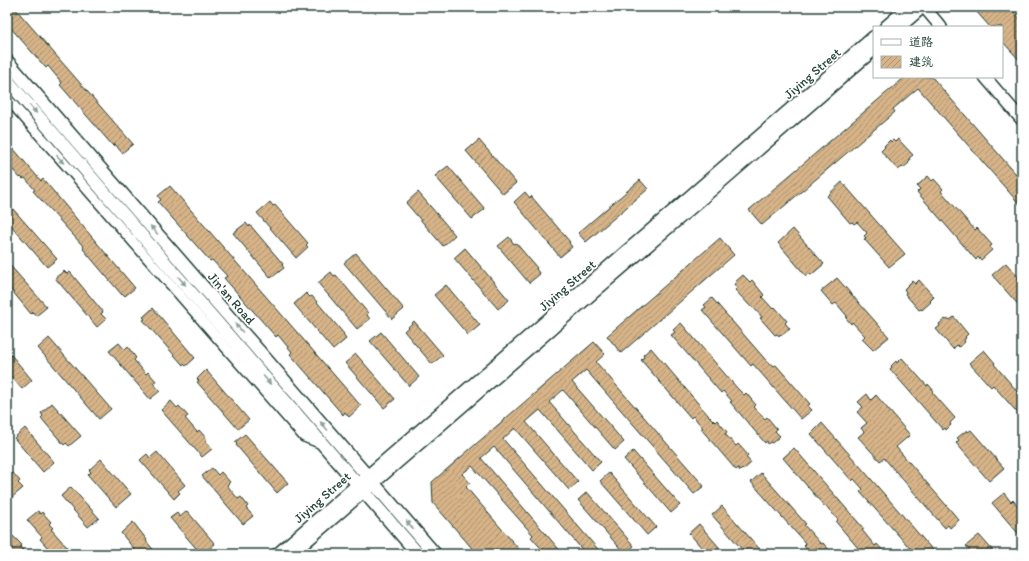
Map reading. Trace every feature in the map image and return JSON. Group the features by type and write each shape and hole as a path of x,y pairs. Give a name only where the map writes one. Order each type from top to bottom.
{"main road":[{"path":"887,26 909,7"},
{"path":"900,26 923,7"},
{"name":"Jiying Street","path":"371,480 873,38"},
{"name":"Jiying Street","path":"278,554 371,480 873,50"},
{"name":"Jin'an Road","path":"7,61 435,554"},
{"name":"Jin'an Road","path":"7,80 418,554"},
{"name":"Jiying Street","path":"291,554 361,488"}],"street":[{"path":"923,7 940,26"},
{"path":"933,7 949,26"},
{"path":"986,78 1022,120"},
{"path":"994,78 1022,110"},
{"path":"7,98 304,437 324,445"}],"building":[{"path":"7,7 14,7 133,144 122,153 115,144 113,146 60,85 62,83 48,66 46,68 9,26 11,24 7,19"},
{"path":"979,7 1018,7 1013,11 1022,21 1022,63 1003,42 1003,26 989,26 975,10"},
{"path":"904,78 933,78 1022,181 1022,207 918,88 893,109 895,112 762,225 749,210"},
{"path":"898,139 913,155 909,158 909,163 898,170 881,151 890,140 891,142 893,140 895,142"},
{"path":"479,140 516,183 503,194 466,151"},
{"path":"7,141 41,181 43,179 135,288 125,296 123,294 122,295 83,249 83,246 33,191 35,190 25,178 20,178 7,163"},
{"path":"448,166 485,209 472,219 435,176"},
{"path":"928,176 932,181 934,179 943,189 941,191 975,230 977,228 992,245 990,247 992,250 981,260 978,257 976,260 917,192 920,189 917,186"},
{"path":"640,180 648,189 586,242 578,233"},
{"path":"842,182 905,254 889,267 864,239 866,238 864,236 867,233 857,222 854,224 852,222 850,223 827,196"},
{"path":"170,186 361,406 349,417 345,412 343,415 290,354 292,352 278,335 276,337 224,278 227,276 212,260 210,261 158,202 161,200 158,196"},
{"path":"418,192 455,235 443,246 406,203"},
{"path":"525,192 530,198 531,196 570,242 569,243 572,247 560,257 514,202"},
{"path":"270,202 273,206 275,205 308,243 306,245 308,247 296,258 257,213"},
{"path":"13,209 57,259 47,267 7,221 7,214"},
{"path":"246,223 249,227 250,225 283,264 282,265 284,268 271,278 233,233"},
{"path":"793,229 824,264 811,275 809,274 806,276 778,243"},
{"path":"509,237 537,268 536,269 540,274 529,283 498,246"},
{"path":"720,238 734,255 621,353 607,336"},
{"path":"465,248 509,300 498,309 454,258"},
{"path":"356,253 404,309 392,319 344,263"},
{"path":"7,262 47,307 36,316 33,312 31,314 8,286 10,285 7,281"},
{"path":"1006,263 1019,278 1017,279 1022,284 1022,309 992,275"},
{"path":"64,271 67,274 70,272 103,312 101,314 106,319 97,327 55,278"},
{"path":"331,272 334,276 336,275 368,313 367,315 370,319 357,329 318,283"},
{"path":"743,275 750,282 752,280 764,295 762,297 773,309 775,307 787,321 785,323 790,329 782,335 775,335 760,318 762,317 735,290 737,288 734,284 736,283 735,282"},
{"path":"837,278 889,337 873,350 862,339 865,336 852,322 851,324 846,318 847,316 836,303 833,305 821,291"},
{"path":"919,280 934,297 922,310 919,310 905,294 906,292 904,289 912,281 915,284"},
{"path":"446,285 480,325 468,335 434,295"},
{"path":"306,293 310,297 312,296 344,334 343,335 346,339 333,350 294,304"},
{"path":"712,298 770,365 776,365 810,404 808,406 812,410 801,419 753,364 751,366 702,310 706,307 704,305"},
{"path":"153,308 195,358 186,366 184,364 183,365 143,320 145,319 143,317"},
{"path":"954,317 968,334 965,337 965,342 959,347 957,345 953,349 936,329 945,319 950,320"},
{"path":"414,321 443,355 432,364 404,331"},
{"path":"681,323 737,388 744,395 746,393 756,405 754,407 765,419 767,417 777,429 775,431 780,436 772,443 770,442 768,444 767,441 765,443 730,402 732,401 723,391 721,393 671,335 675,332 673,330"},
{"path":"381,332 419,377 409,386 370,341"},
{"path":"49,338 111,409 99,419 38,348"},
{"path":"594,342 605,354 596,362 704,486 694,494 586,370 572,382 624,442 615,450 563,390 549,402 601,462 592,470 540,410 526,422 578,482 569,490 515,428 503,439 602,554 586,554 494,447 481,458 563,554 546,554 531,537 533,535 472,466 462,474 470,483 466,487 523,554 477,554 433,503 432,482"},
{"path":"119,343 125,350 128,347 136,358 134,360 146,374 148,372 156,381 153,383 160,391 150,399 109,351"},
{"path":"651,348 708,415 715,422 717,420 727,432 725,434 736,446 738,444 748,455 746,457 751,463 743,470 742,469 740,471 738,468 736,470 701,429 703,428 693,416 691,418 641,360 644,357 643,355"},
{"path":"7,350 32,380 22,389 7,372"},
{"path":"984,350 1022,397 1022,418 993,385 991,387 969,363"},
{"path":"356,354 395,399 384,408 345,363"},
{"path":"902,358 927,386 928,384 934,391 932,392 955,418 946,430 945,428 943,430 890,369 896,361 897,363"},
{"path":"206,370 249,420 238,429 197,382 199,381 197,379"},
{"path":"867,394 871,400 876,395 910,435 896,447 959,520 950,528 948,525 945,528 884,458 880,461 858,437 864,432 861,428 867,423 857,412 863,407 858,402"},
{"path":"171,401 177,408 179,406 188,416 185,418 197,432 199,430 207,439 205,441 212,449 202,457 161,410"},
{"path":"52,403 81,436 69,446 66,443 64,445 41,418 43,416 41,413"},
{"path":"822,423 936,554 915,554 860,492 863,489 854,479 852,481 811,434"},
{"path":"25,428 54,462 43,472 14,438"},
{"path":"967,430 968,432 971,430 1004,468 989,481 956,443 959,440 957,438"},
{"path":"245,434 288,483 277,493 236,445 237,444 235,442"},
{"path":"794,448 864,529 862,530 875,546 877,544 886,554 863,554 836,522 838,520 783,458"},
{"path":"633,451 680,505 671,513 624,459"},
{"path":"157,452 185,485 178,491 180,493 174,499 140,460 147,454 150,458"},
{"path":"101,459 131,494 116,507 88,475 91,472 89,470"},
{"path":"212,468 218,475 221,472 230,482 227,485 238,499 241,497 248,506 246,508 253,516 243,524 202,476"},
{"path":"7,470 11,474 13,473 20,481 18,483 23,488 11,498 7,493"},
{"path":"609,473 656,527 647,535 600,481"},
{"path":"761,473 806,524 804,525 821,544 823,543 833,554 810,554 804,546 806,544 751,482"},
{"path":"71,487 99,518 88,527 61,496"},
{"path":"587,492 634,546 625,554 578,500"},
{"path":"1004,493 1011,502 1013,500 1021,510 1019,511 1022,514 1022,538 992,503"},
{"path":"722,506 764,554 746,554 712,515"},
{"path":"38,511 40,514 42,512 51,522 49,524 53,528 51,529 73,554 53,554 40,539 42,537 27,520"},
{"path":"187,511 215,544 208,550 212,554 201,554 170,518 177,513 180,517"},
{"path":"133,522 157,554 137,554 133,550 134,549 121,533"},
{"path":"699,524 725,554 707,554 689,533"},
{"path":"7,532 22,545 20,547 26,554 7,554"},
{"path":"979,535 996,554 973,554 966,546"}]}
